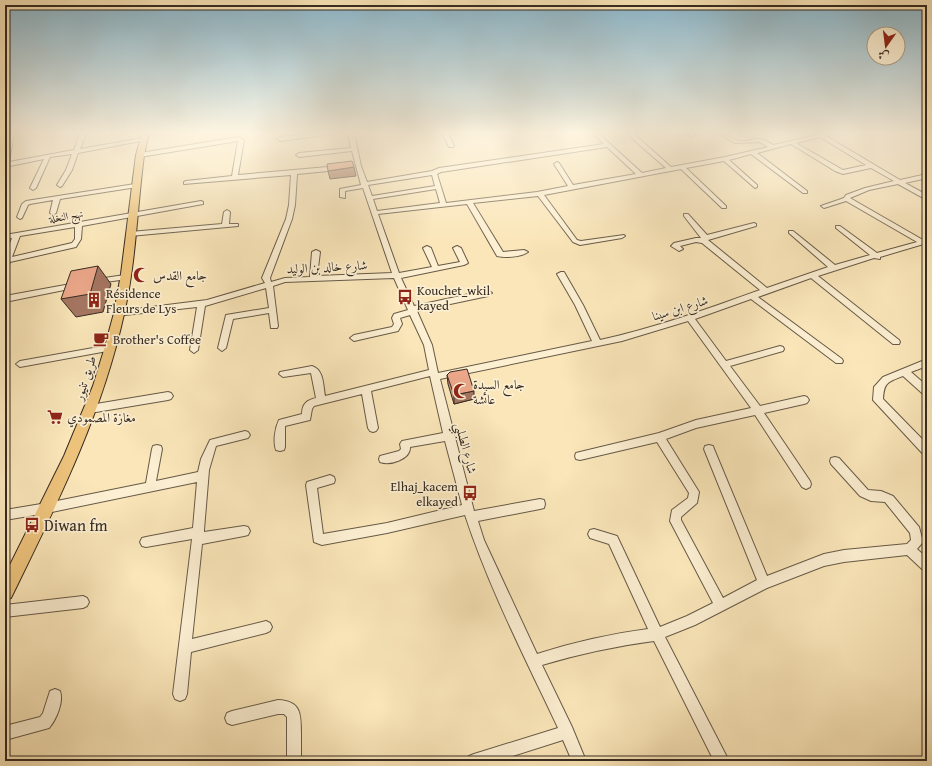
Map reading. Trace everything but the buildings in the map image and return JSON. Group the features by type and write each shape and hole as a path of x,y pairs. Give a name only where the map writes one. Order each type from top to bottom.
{"main road":[{"name":"طريق تنيور","path":"5,592 47,508 90,409 110,348 119,314 125,277 138,169"}],"street":[{"path":"33,188 42,169"},
{"path":"60,185 68,169"},
{"path":"235,177 236,169"},
{"path":"186,183 329,169"},
{"name":"شارع الطبلبي","path":"353,169 364,185 396,275 428,345 449,436 470,513 480,541 505,600 567,732 579,761"},
{"path":"344,197 342,190 447,169"},
{"path":"559,169 572,188"},
{"path":"634,169 641,175"},
{"path":"374,213 540,194 670,169"},
{"path":"684,169 724,207"},
{"path":"736,169 755,186"},
{"path":"774,169 805,192"},
{"path":"835,169 843,172 858,169"},
{"path":"875,169 927,198"},
{"path":"434,172 444,205"},
{"path":"274,326 269,285 266,278 289,219 292,205 294,173"},
{"path":"824,206 867,189 927,176"},
{"path":"20,217 25,204 28,202 135,186"},
{"path":"369,198 439,187"},
{"path":"540,194 575,241 580,243 622,236"},
{"path":"53,214 57,197"},
{"path":"847,198 925,241"},
{"path":"469,202 500,254 505,255 524,252"},
{"name":"نهج النخلة","path":"5,237 201,203"},
{"path":"225,226 227,212"},
{"path":"686,215 694,222 704,240 767,292"},
{"path":"6,263 74,245 78,240 79,225"},
{"path":"130,234 236,225"},
{"path":"679,249 676,245 696,240 704,240 754,225"},
{"path":"838,228 877,257"},
{"path":"791,232 836,267"},
{"path":"6,263 17,235"},
{"path":"803,238 836,267"},
{"name":"شارع ابن سينا","path":"321,400 435,374 622,338 690,318 836,267 877,257 925,241"},
{"path":"427,248 436,269"},
{"name":"شارع خالد بن الوليد","path":"119,314 201,304 285,280 313,280 396,275 464,263 456,248"},
{"path":"313,280 316,252"},
{"path":"561,274 580,305 598,343"},
{"path":"812,275 896,342"},
{"path":"5,299 125,277"},
{"path":"354,338 395,329 398,324 396,318 397,316 413,310 488,293"},
{"path":"753,297 839,361"},
{"path":"194,350 201,304"},
{"path":"222,348 229,317 273,310"},
{"path":"690,318 758,411 806,484"},
{"path":"20,364 110,348"},
{"path":"724,365 780,349"},
{"path":"927,362 886,379 879,387 878,400 927,451"},
{"path":"280,447 280,427 282,423 308,417 307,408 311,403 321,400 316,372 312,369 283,374"},
{"path":"905,372 926,391"},
{"path":"366,390 373,428"},
{"path":"90,409 168,396"},
{"path":"580,456 659,437 696,424 804,400"},
{"path":"180,694 203,488 202,476 213,443 245,435"},
{"path":"384,459 402,455 406,450 405,444 449,436"},
{"path":"659,437 694,492 693,500 676,514 675,521 721,606"},
{"path":"150,487 157,449"},
{"path":"709,449 764,583"},
{"path":"534,661 573,649 615,640 658,634 691,621 764,583 824,560 844,556 909,549 917,542 915,531 889,499 881,496 871,496 864,493 835,462"},
{"path":"5,514 47,508 202,476"},
{"path":"330,480 311,485 318,538 322,540 470,513 540,504"},
{"path":"146,542 244,531"},
{"path":"594,534 613,540 647,615 722,761"},
{"path":"909,549 927,566"},
{"path":"5,611 83,602"},
{"path":"186,647 266,628"},
{"path":"5,733 44,723 49,717 55,696"},
{"path":"232,718 278,707 286,707 294,715 294,761"},
{"path":"474,761 567,732"}],"place":[{"name":"جامع القدس","path":"141,275"},
{"name":"Kouchet_wkil kayed","path":"405,297"},
{"name":"Résidence Fleurs de Lys","path":"94,300"},
{"name":"Brother's Coffee","path":"101,339"},
{"name":"جامع السيدة عائشة","path":"461,391"},
{"name":"مغازة المصمودي","path":"55,417"},
{"name":"Elhaj_kacem elkayed","path":"470,493"},
{"name":"Diwan fm","path":"32,525"}]}
